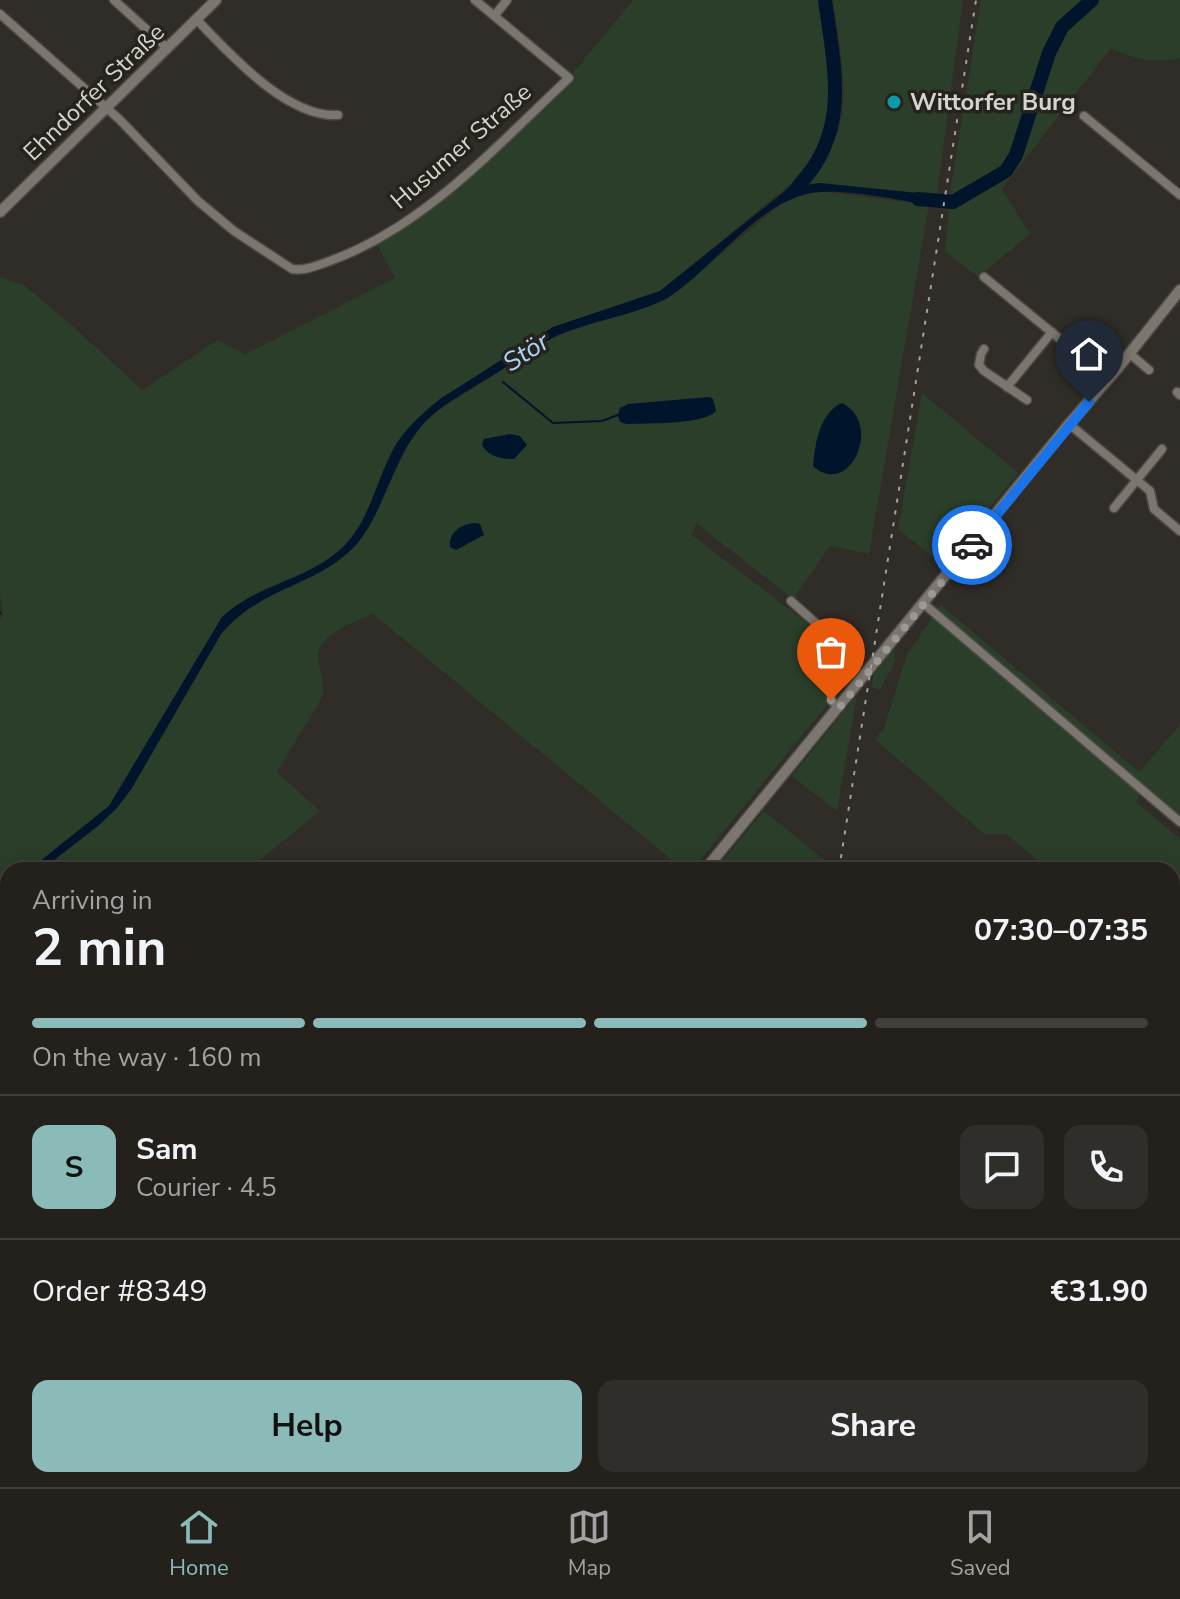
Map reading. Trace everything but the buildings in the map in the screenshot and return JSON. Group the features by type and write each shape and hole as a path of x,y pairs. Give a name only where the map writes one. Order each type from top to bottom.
{"street":[{"path":"114,0 167,48"},
{"name":"Ehndorfer Straße","path":"0,212 216,0"},
{"path":"475,0 495,15 507,0"},
{"path":"0,14 106,108"},
{"name":"Husumer Straße","path":"106,108 198,201 234,231 292,269 303,270 347,255 408,220 455,184 569,78 495,15"},
{"path":"197,20 255,76 283,98 322,116 338,115"},
{"path":"1084,116 1180,195"},
{"path":"984,277 1109,379"},
{"path":"712,862 1180,290"},
{"path":"1007,387 1052,332"},
{"path":"984,349 979,365 984,371 1027,400"},
{"path":"1129,353 1149,370"},
{"path":"1069,424 1150,491 1154,509 1180,531"},
{"path":"1114,508 1162,449"},
{"path":"791,601 845,649 831,694 831,700 839,708"},
{"path":"924,604 1180,822"}],"green space":[{"path":"633,0 825,0 835,101 830,105 822,147 799,177 660,291 553,327 428,409 397,443 368,510 344,546 316,566 251,597 222,617 109,806 39,862 0,862 0,621 3,615 0,595 0,277 25,286 142,390 217,340 245,354 395,278 375,241 455,184 569,78"},
{"path":"833,0 963,0 937,195 805,184 832,146 842,117 842,66"},
{"path":"981,0 1180,0 1180,58 1161,61 1144,59 1111,48 1002,189 1030,234 978,277 945,251 951,187"},
{"path":"820,191 929,205 869,554 830,546 793,599 696,523 692,535 832,642 838,656 827,705 699,862 674,862 373,614 338,630 323,643 318,659 323,696 277,772 320,811 258,862 51,862 98,826 125,798 221,634 246,608 336,563 356,545 370,523 405,449 422,425 440,409 556,336 668,298 780,205 801,195"},
{"path":"922,393 1018,473 943,565 898,529"},
{"path":"941,605 1139,772 1180,725 1180,822 1141,792 1136,802 1180,839 1180,862 1039,862 1006,834 984,834 875,739 884,728 907,654"},
{"path":"893,649 896,660 880,690 872,687 874,674"},
{"path":"857,695 837,811 792,776"},
{"path":"764,811 827,862 722,862"}],"water":[{"path":"805,171 812,175 807,185 820,183 937,195 935,206 832,192 816,192 785,202 750,226 669,297 557,336 444,406 428,419 405,450 372,521 352,549 320,572 252,607 221,634 132,788 117,808 51,862 39,862 109,806 222,617 251,597 316,567 344,546 361,523 397,443 422,414 440,399 553,327 660,291 785,191"},
{"path":"713,399 716,411 700,419 627,424 620,422 618,415 620,408 628,404"},
{"path":"842,403 854,413 860,426 861,441 857,455 849,466 839,473 826,474 813,466 817,439 828,414"},
{"path":"510,434 520,436 527,445 514,459 496,456 482,445 484,439"},
{"path":"480,524 484,535 456,550 450,547 451,537 457,530"}],"waterway":[{"path":"799,185 826,143 832,120 834,74 825,0"},
{"name":"Stör","path":"918,199 953,202 1006,171 1016,155 1049,53 1062,27 1092,0"},
{"path":"503,382 553,423 602,421 618,415"}],"railway":[{"path":"840,862 976,0"}],"way so far":[{"path":"831,700 839,708 972,545"}],"place":[{"name":"Wittorfer Burg","path":"894,102"}],"route":[{"path":"972,545 1089,402"}]}
